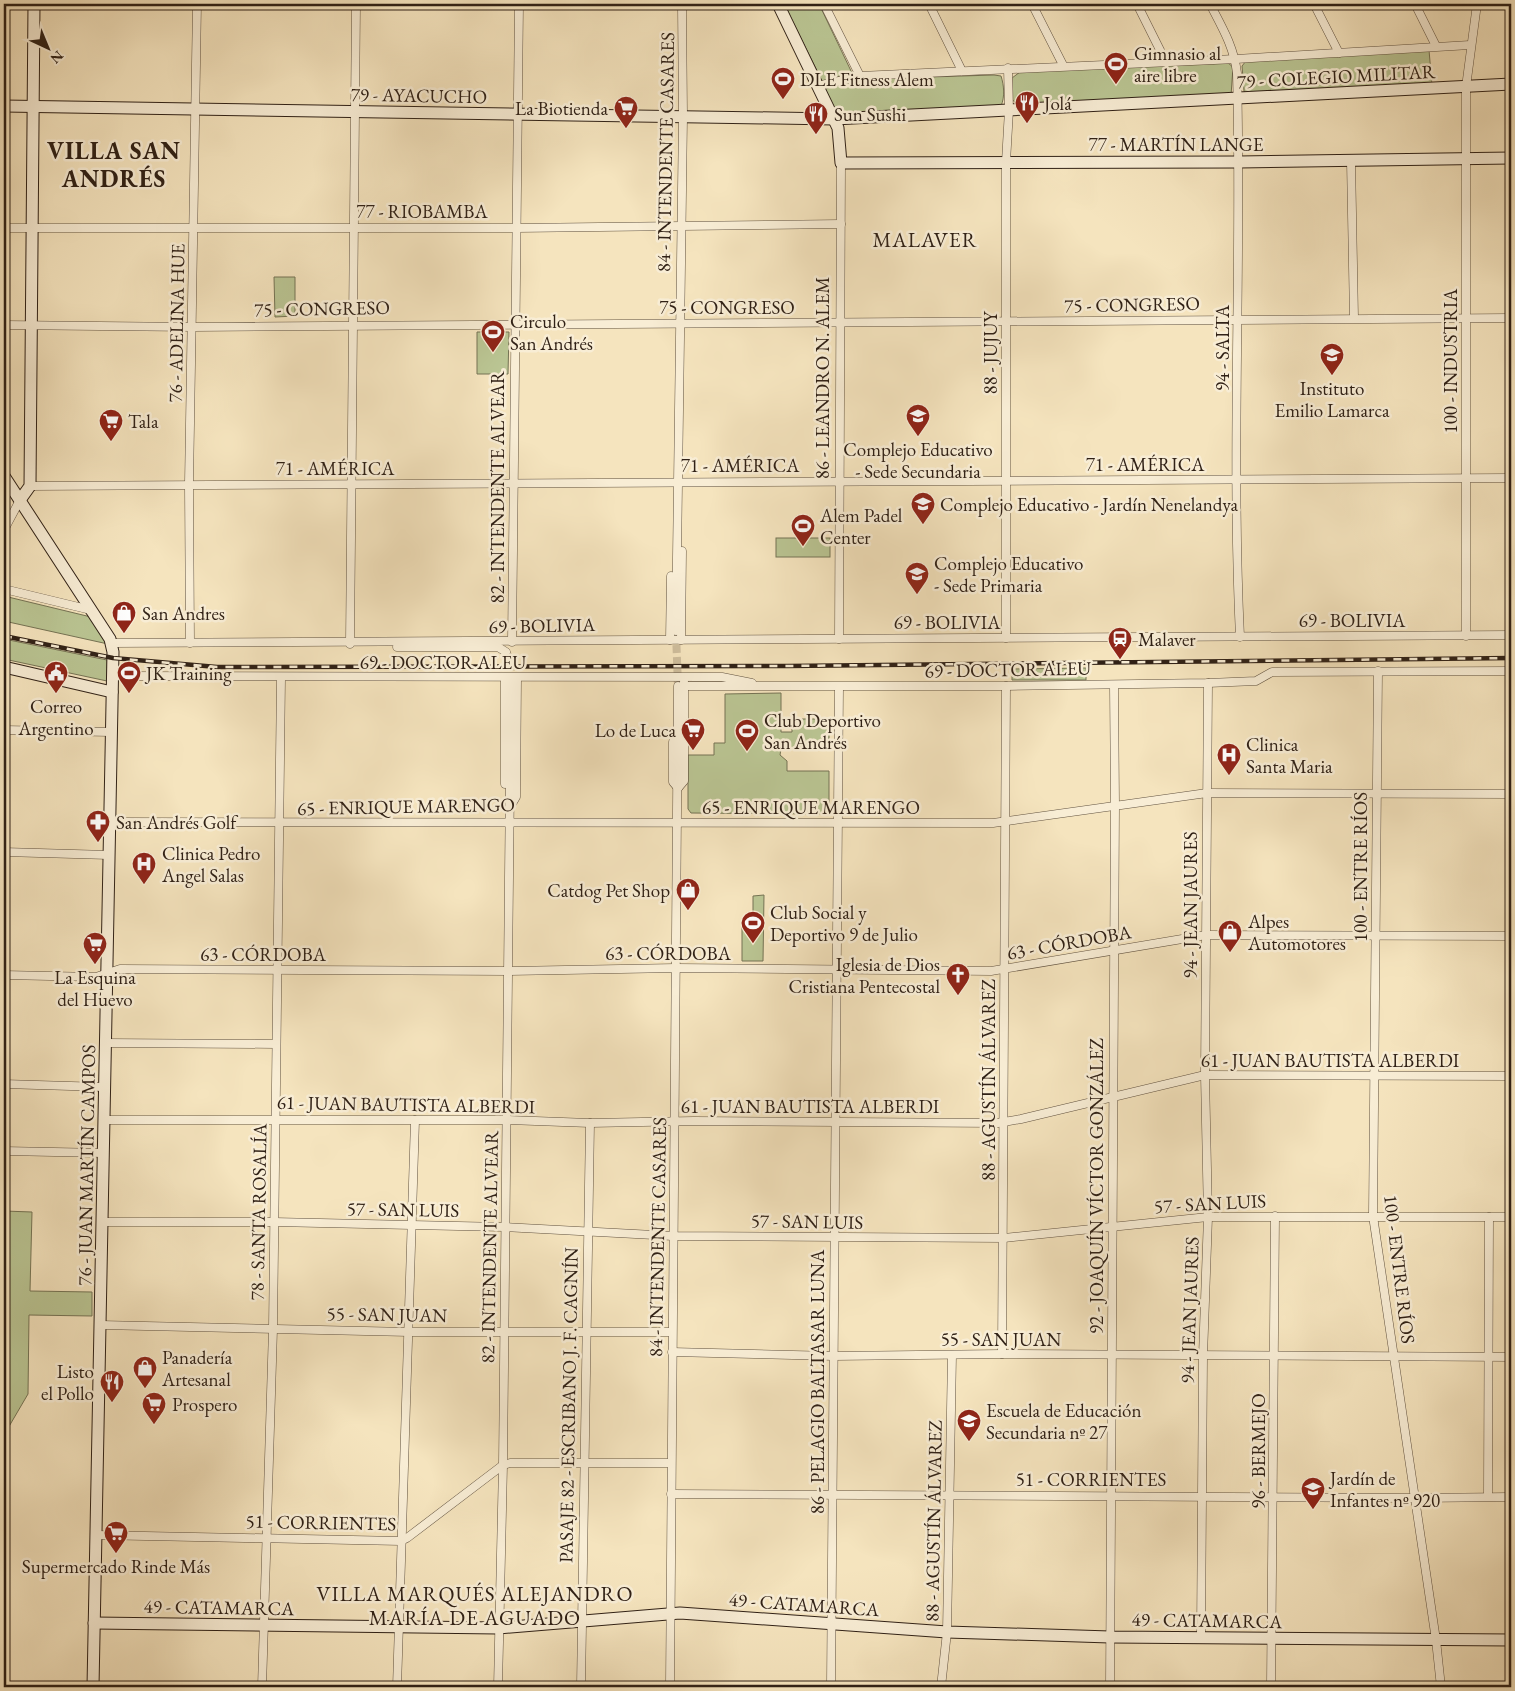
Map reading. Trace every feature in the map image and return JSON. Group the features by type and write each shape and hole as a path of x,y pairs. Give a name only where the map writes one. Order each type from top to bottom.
{"street":[{"path":"4,530 30,486 34,4"},
{"name":"76 - ADELINA HUE","path":"190,643 189,484 197,4"},
{"path":"350,644 356,4"},
{"name":"82 - INTENDENTE ALVEAR","path":"512,642 519,4"},
{"name":"84 - INTENDENTE CASARES","path":"676,631 683,117 682,4"},
{"name":"86 - LEANDRO N. ALEM","path":"778,4 838,128 841,224 839,639"},
{"path":"824,4 860,76"},
{"path":"928,4 962,71"},
{"path":"1032,4 1063,65"},
{"path":"1137,4 1166,62"},
{"path":"1210,4 1236,59"},
{"path":"1314,4 1339,53"},
{"path":"1415,4 1436,46"},
{"name":"100 - INDUSTRIA","path":"1466,636 1466,86 1477,4"},
{"path":"818,86 860,76 1063,65 1236,59 1470,45"},
{"name":"94 - SALTA","path":"1236,59 1239,162 1237,480 1240,637"},
{"name":"88 - JUJUY","path":"1006,638 1006,162 1009,110 1008,68"},
{"name":"79 - COLEGIO MILITAR","path":"834,119 1511,84"},
{"name":"79 - AYACUCHO","path":"4,106 834,119"},
{"name":"77 - MARTÍN LANGE","path":"840,163 1239,162 1511,158"},
{"path":"1351,161 1354,318"},
{"name":"77 - RIOBAMBA","path":"4,228 517,228 841,224"},
{"name":"75 - CONGRESO","path":"4,325 193,327 354,324 680,324 1511,318"},
{"path":"4,476 112,644"},
{"name":"71 - AMÉRICA","path":"30,486 513,484 839,480 1511,478"},
{"name":"84 - INTENDENTE CASARES","path":"670,640 672,527 677,510"},
{"name":"84 - INTENDENTE CASARES","path":"677,510 682,525 681,640"},
{"path":"4,589 91,610"},
{"name":"69 - BOLIVIA","path":"112,644 350,644 670,640 1511,635"},
{"name":"69 - BOLIVIA","path":"383,643 408,648 498,647 506,652"},
{"name":"76 - JUAN MARTÍN CAMPOS","path":"92,1687 104,1152 112,644"},
{"path":"4,667 112,692"},
{"name":"100 - ENTRE RÍOS","path":"1378,671 1376,1075 1373,1216 1395,1356 1436,1640 1441,1687"},
{"name":"69 - DOCTOR ALEU","path":"681,686 839,687 1208,683 1256,681 1272,672 1511,671"},
{"name":"69 - DOCTOR ALEU","path":"112,676 511,679 684,677 722,678 772,686"},
{"name":"84 - INTENDENTE CASARES","path":"674,677 673,782 678,788"},
{"name":"84 - INTENDENTE CASARES","path":"670,1687 670,1463 678,788 681,686 684,677"},
{"name":"78 - SANTA ROSALÍA","path":"262,1687 273,1329 281,678"},
{"name":"82 - INTENDENTE ALVEAR","path":"510,807 516,798 511,679"},
{"name":"82 - INTENDENTE ALVEAR","path":"498,1687 509,971 510,807 505,798 511,679"},
{"name":"94 - JEAN JAURES","path":"1201,1637 1203,1356 1208,1217 1205,1075 1208,683"},
{"name":"92 - JOAQUÍN VÍCTOR GONZÁLEZ","path":"1110,1687 1114,684"},
{"name":"88 - AGUSTÍN ÁLVAREZ","path":"1002,1354 1006,686"},
{"name":"86 - PELAGIO BALTASAR LUNA","path":"831,1687 834,1121 839,687"},
{"path":"4,730 111,732"},
{"name":"65 - ENRIQUE MARENGO","path":"109,822 279,824 510,821 838,825 1005,823 1115,805 1207,793 1511,794"},
{"path":"4,852 108,855"},
{"name":"63 - CÓRDOBA","path":"4,975 96,977 120,969 509,971 676,968 1004,970 1206,935 1511,936"},
{"path":"105,1043 276,1044"},
{"name":"61 - JUAN BAUTISTA ALBERDI","path":"104,1120 506,1120 590,1123 1003,1122 1205,1075 1511,1076"},
{"path":"4,1084 104,1087"},
{"path":"397,1687 413,1225 414,1120"},
{"name":"PASAJE 82 - ESCRIBANO J. F. CAGNÍN","path":"581,1687 590,1123"},
{"path":"4,1151 104,1152"},
{"name":"96 - BERMEJO","path":"1272,1687 1275,1216"},
{"name":"57 - SAN LUIS","path":"102,1222 274,1222 504,1227 673,1236 1004,1238 1208,1217 1511,1217"},
{"path":"1488,1496 1489,1217"},
{"name":"55 - SAN JUAN","path":"100,1325 409,1332 672,1332"},
{"name":"55 - SAN JUAN","path":"672,1352 834,1356 1002,1354 1511,1357"},
{"name":"88 - AGUSTÍN ÁLVAREZ","path":"941,1687 947,1632 952,1355"},
{"path":"502,1465 510,1463 670,1463"},
{"name":"51 - CORRIENTES","path":"96,1535 401,1541 502,1465"},
{"name":"51 - CORRIENTES","path":"671,1494 1511,1497"},
{"name":"49 - CATAMARCA","path":"94,1623 498,1628 670,1614 947,1632 1110,1637 1511,1640"}],"green space":[{"path":"784,4 819,4 852,73 822,81"},
{"path":"1429,50 1432,85 1245,94 1244,91 1242,66 1246,61"},
{"path":"1228,63 1233,67 1231,96 1018,106 1012,99 1012,78 1020,72"},
{"path":"1001,76 1002,80 1004,95 1001,106 840,114 835,112 825,90 827,87 865,79"},
{"path":"274,277 295,277 295,316 275,317"},
{"name":"Circulo San Andrés","path":"477,332 509,332 508,374 477,374"},
{"name":"Alem Padel Center","path":"776,538 830,538 830,557 776,557"},
{"path":"4,596 91,617 108,644 4,621"},
{"path":"4,639 107,660 107,681 4,659"},
{"path":"1086,668 1086,680 1012,680 1012,669"},
{"name":"Club Deportivo San Andrés","path":"781,693 781,732 792,732 792,719 829,719 829,749 781,749 780,755 787,761 787,771 829,771 829,812 827,814 691,813 688,809 688,755 714,755 714,743 725,743 725,694"},
{"name":"Club Social y Deportivo 9 de Julio","path":"764,895 763,961 742,961 742,927 753,927 753,896"},
{"path":"4,1211 32,1212 30,1291 92,1292 92,1316 29,1315 28,1394 4,1435"}],"tunnel":[{"path":"676,633 678,686"},
{"path":"506,652 511,660 511,682"}],"railway":[{"path":"4,636 113,658 217,667 788,666 1511,658"}],"place":[{"name":"Gimnasio al aire libre","path":"1116,85"},
{"name":"DLE Fitness Alem","path":"783,100"},
{"name":"Jolá","path":"1027,124"},
{"name":"La Biotienda","path":"626,129"},
{"name":"Sun Sushi","path":"816,135"},
{"name":"Circulo San Andrés","path":"493,353"},
{"name":"Instituto Emilio Lamarca","path":"1332,376"},
{"name":"Complejo Educativo - Sede Secundaria","path":"918,437"},
{"name":"Tala","path":"111,442"},
{"name":"Complejo Educativo - Jardín Nenelandya","path":"923,525"},
{"name":"Alem Padel Center","path":"803,547"},
{"name":"Complejo Educativo - Sede Primaria","path":"917,595"},
{"name":"San Andres","path":"124,634"},
{"name":"Malaver","path":"1120,660"},
{"name":"Correo Argentino","path":"56,694"},
{"name":"JK Training","path":"129,694"},
{"name":"Lo de Luca","path":"693,751"},
{"name":"Club Deportivo San Andrés","path":"747,752"},
{"name":"Clinica Santa Maria","path":"1229,776"},
{"name":"San Andrés Golf","path":"98,843"},
{"name":"Clinica Pedro Angel Salas","path":"144,885"},
{"name":"Catdog Pet Shop","path":"688,911"},
{"name":"Club Social y Deportivo 9 de Julio","path":"753,944"},
{"name":"Alpes Automotores","path":"1230,953"},
{"name":"La Esquina del Huevo","path":"95,965"},
{"name":"Iglesia de Dios Cristiana Pentecostal","path":"958,996"},
{"name":"Panadería Artesanal","path":"145,1389"},
{"name":"Listo el Pollo","path":"112,1403"},
{"name":"Prospero","path":"154,1425"},
{"name":"Escuela de Educación Secundaria nº 27","path":"969,1442"},
{"name":"Jardín de Infantes nº 920","path":"1313,1510"},
{"name":"Supermercado Rinde Más","path":"116,1554"}],"district":[{"name":"VILLA SAN ANDRÉS","path":"114,165"},
{"name":"MALAVER","path":"925,240"},
{"name":"VILLA MARQUÉS ALEJANDRO MARÍA DE AGUADO","path":"475,1606"}]}
